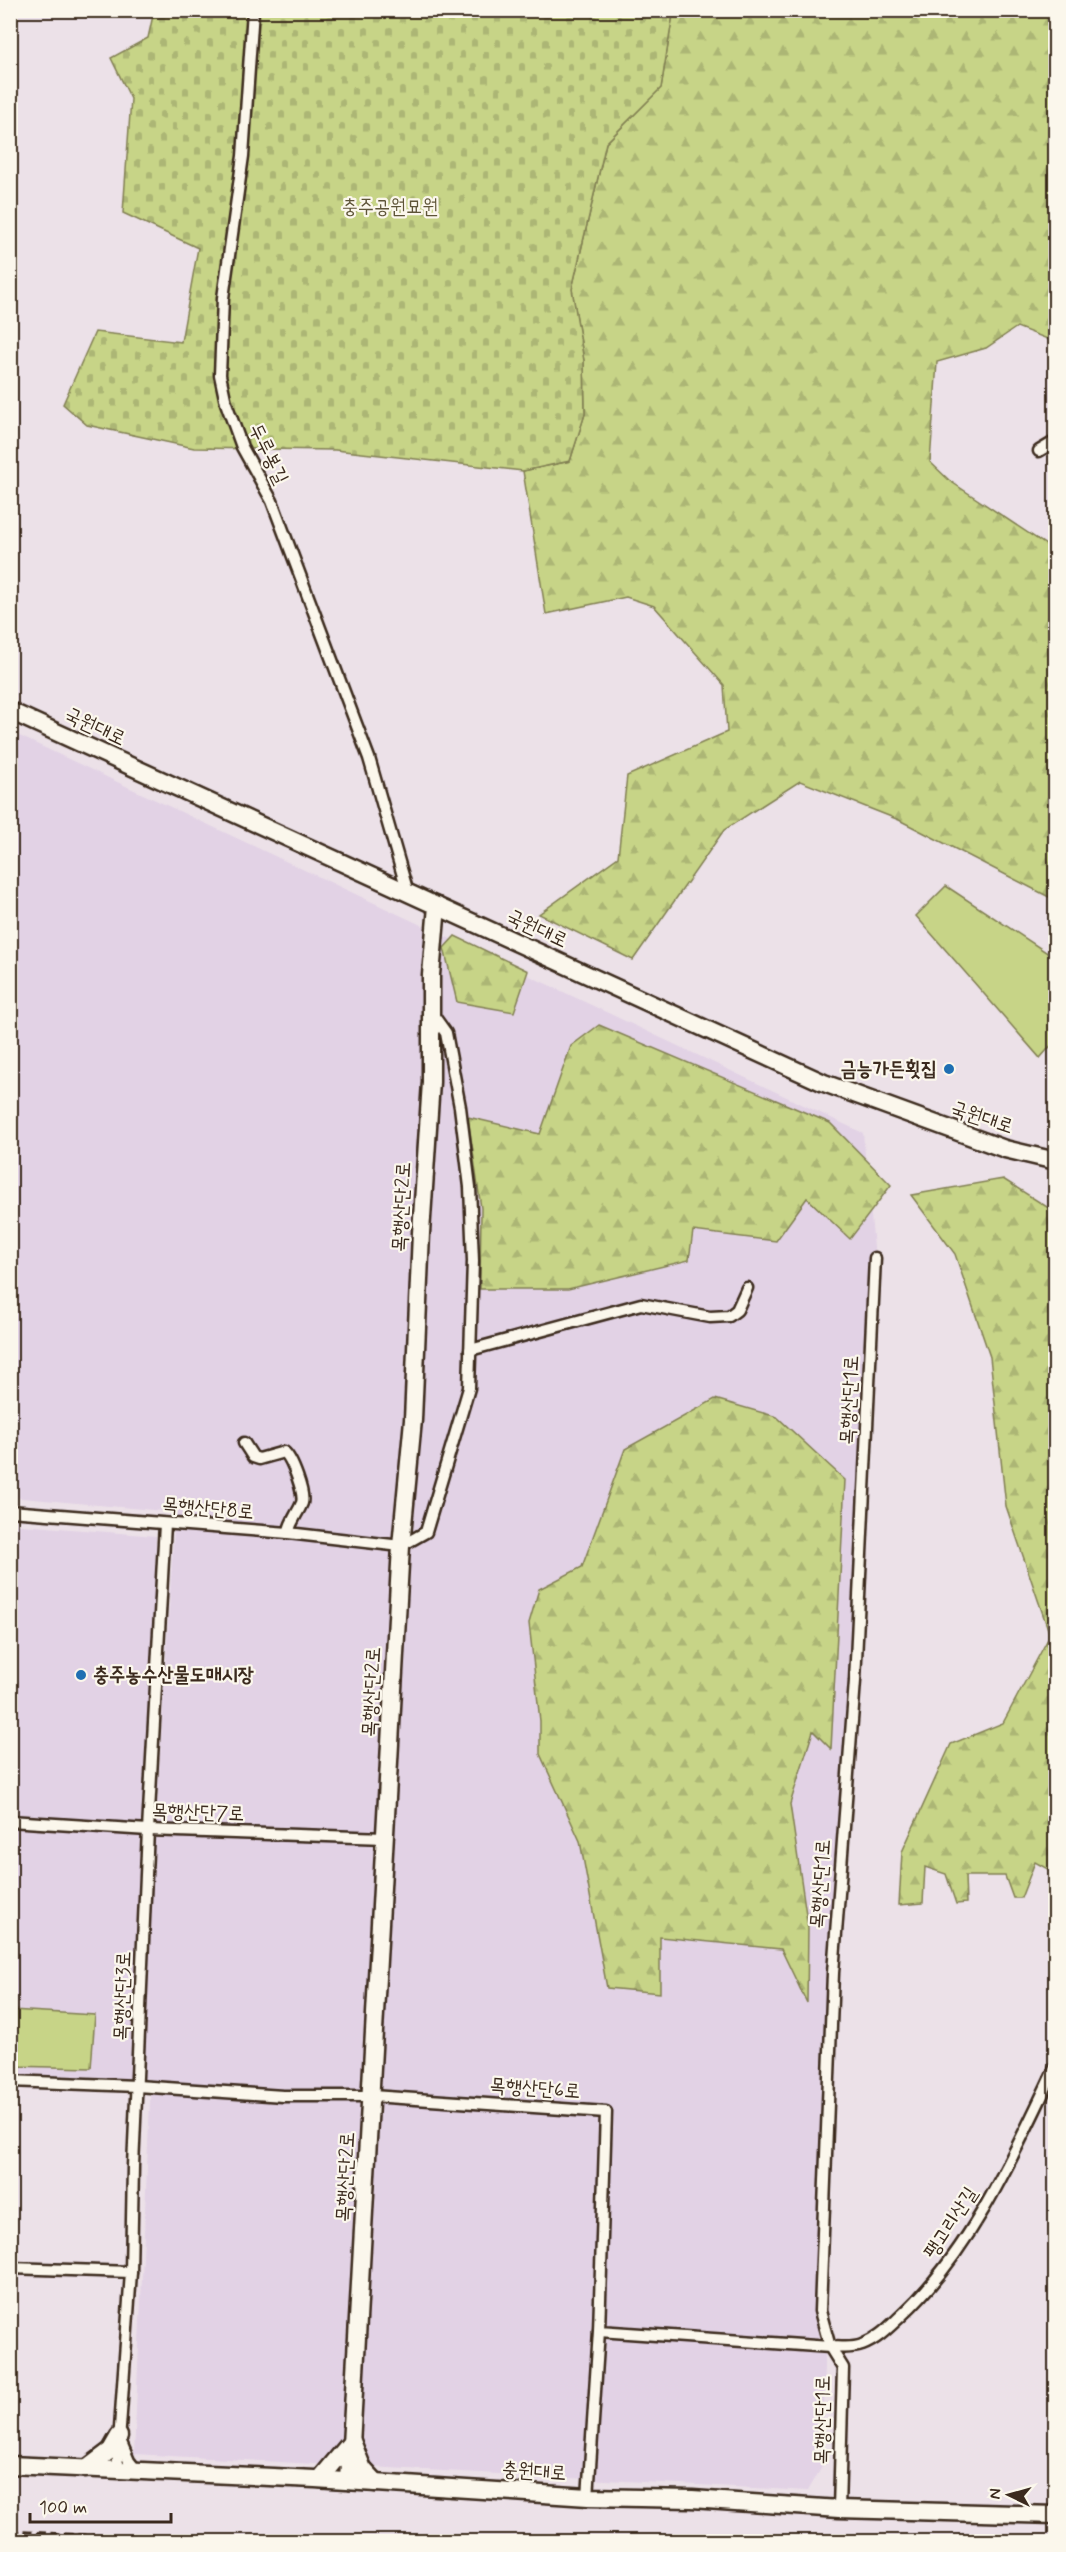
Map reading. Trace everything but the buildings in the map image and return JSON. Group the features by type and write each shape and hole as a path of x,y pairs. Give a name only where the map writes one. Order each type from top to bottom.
{"street":[{"name":"두루봉길","path":"253,10 243,156 223,298 220,375 226,404 242,447 272,501 369,758 408,893"},
{"path":"1039,452 1056,441"},
{"name":"국원대로","path":"10,711 824,1083 963,1135 1005,1149 1056,1161"},
{"name":"목행산단2로","path":"349,2481 401,1546 413,1420 421,1233 431,1082 431,1011 437,906"},
{"path":"401,1546 426,1532 469,1388 473,1260 470,1187 460,1107 446,1033 431,1011"},
{"name":"목행산단1로","path":"839,2509 843,2368 830,2347 820,2311 833,1973 855,1680 875,1258"},
{"path":"470,1350 641,1304 710,1317 729,1316 737,1310 747,1288"},
{"path":"244,1443 253,1457 259,1459 284,1452 290,1456 303,1497 302,1504 291,1519 288,1533"},
{"name":"목행산단8로","path":"10,1511 288,1533 401,1546"},
{"name":"목행산단3로","path":"117,2470 131,2272 148,1830 165,1524"},
{"name":"목행산단7로","path":"10,1821 148,1830 385,1838"},
{"name":"팽고리산길","path":"830,2347 859,2346 879,2337 928,2289 947,2265 1009,2165 1056,2066"},
{"name":"목행산단6로","path":"10,2081 137,2086 283,2096 372,2096 606,2112 599,2331"},
{"path":"10,2268 131,2272"},
{"path":"588,2497 599,2331 830,2347"},
{"path":"86,2469 111,2450 119,2436"},
{"path":"119,2436 129,2461 137,2471"},
{"path":"320,2479 352,2441 363,2469 376,2483"},
{"name":"충원대로","path":"10,2465 320,2479 588,2497 692,2499 839,2509 1056,2516"}],"shaded area":[{"path":"11,732 863,1133 875,1258 832,1992 823,2465 808,2491 134,2454 151,2079 11,2074 10,1828 155,1836 175,1512 11,1497"},
{"name":"충주농수산물도매시장","path":"10,1524 156,1536 147,1823 11,1814"}],"green space":[{"name":"충주공원묘원","path":"670,10 673,14 661,88 606,143 572,289 584,361 585,414 570,461 523,471 335,450 194,448 87,425 63,404 95,332 181,342 198,248 123,213 131,99 111,58 148,38 154,11"},
{"path":"670,11 1055,11 1055,342 1017,327 986,348 937,362 930,462 950,481 1055,551 1056,890 1049,897 899,820 800,781 724,830 633,960 539,914 618,857 627,776 727,732 724,685 654,606 626,597 546,614 523,471 570,461 585,414 584,361 572,289 606,143 661,88 673,14"},
{"path":"946,886 1055,958 1055,1041 1040,1058 916,916"},
{"path":"455,936 528,971 514,1012 457,1002 444,948"},
{"path":"599,1025 830,1123 891,1185 850,1239 807,1198 776,1241 693,1231 689,1260 568,1289 480,1289 481,1208 468,1117 540,1134 571,1046"},
{"path":"1003,1179 1055,1212 1055,1873 1035,1862 1021,1898 1013,1898 1005,1876 965,1876 966,1903 956,1904 946,1874 925,1867 923,1903 899,1905 902,1852 951,1744 1003,1723 1050,1635 1006,1506 990,1357 955,1254 911,1195"},
{"path":"715,1399 777,1417 845,1480 831,1749 813,1731 790,1804 808,1928 807,2003 781,1949 660,1937 660,1993 607,1988 580,1841 540,1754 540,1721 529,1623 539,1589 582,1567 625,1449"},
{"path":"11,2010 95,2015 91,2068 11,2066"},
{"path":"11,2196 14,2196 12,2258 10,2258"}],"railway":[{"path":"10,2531 203,2542"}],"place":[{"name":"금능가든횟집","path":"949,1069"},
{"name":"충주농수산물도매시장","path":"81,1675"}]}
